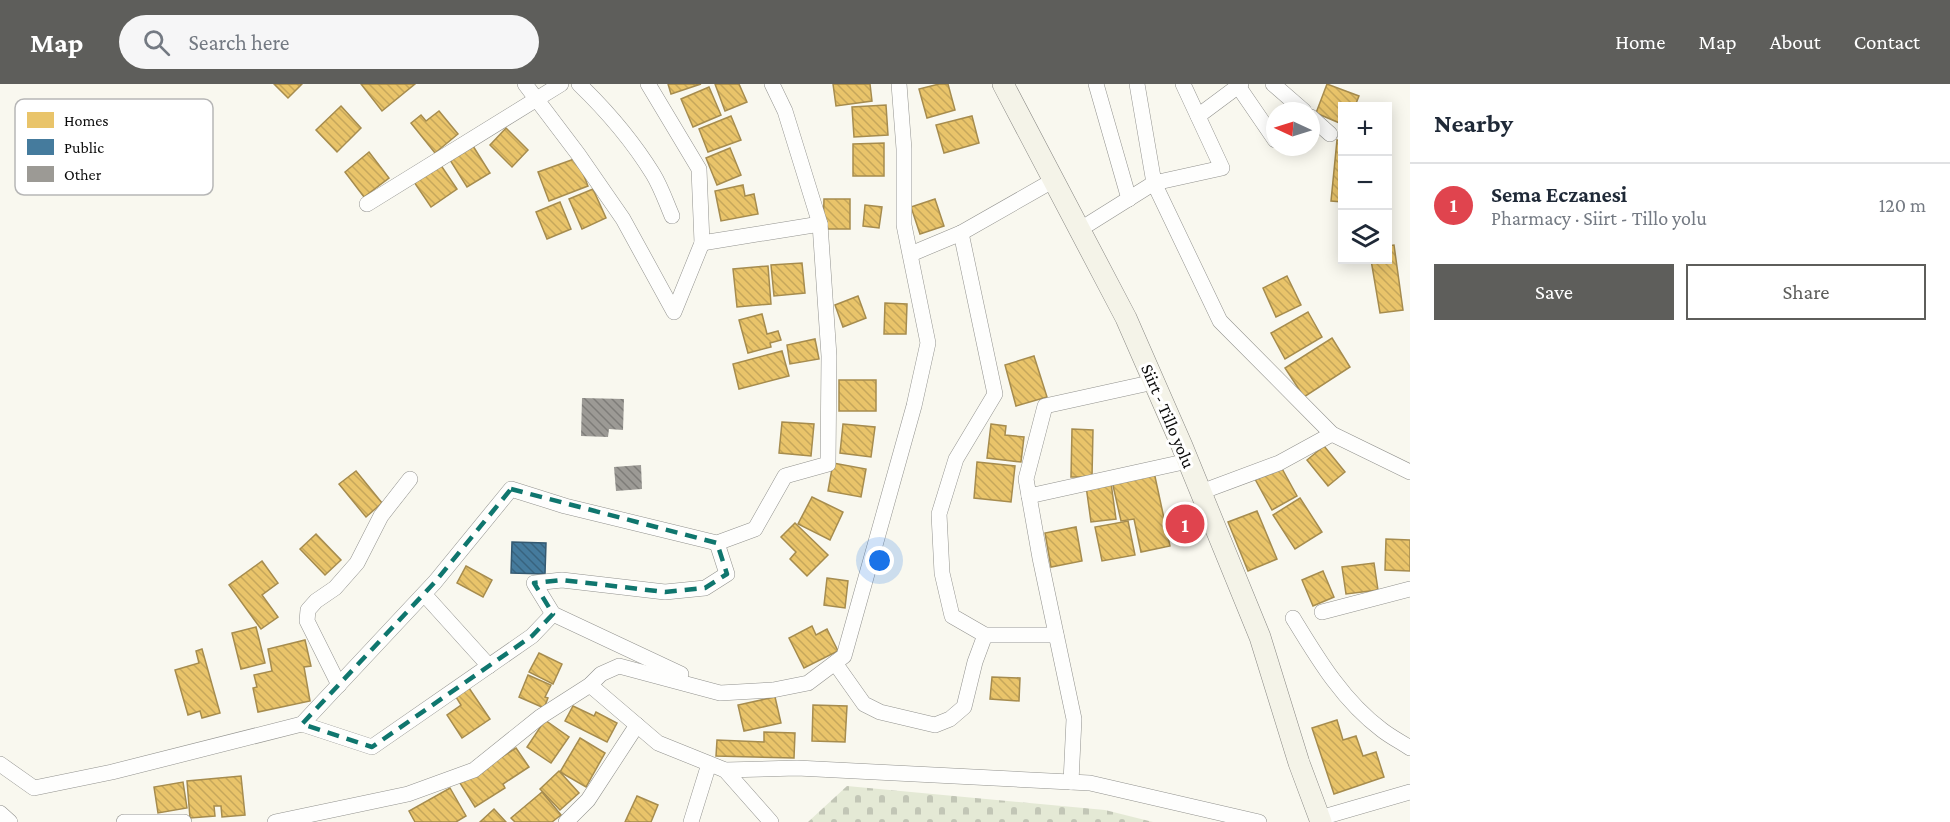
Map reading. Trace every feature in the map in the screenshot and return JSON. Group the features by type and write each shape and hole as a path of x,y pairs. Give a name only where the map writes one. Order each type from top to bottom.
{"main road":[{"name":"Siirt - Tillo yolu","path":"1003,84 1126,318 1188,461 1260,637 1318,821"}],"street":[{"path":"525,84 623,219 674,312 702,243 699,169 648,84"},
{"path":"367,204 561,84"},
{"path":"579,84 632,142 654,176 672,216"},
{"path":"0,764 34,788 112,772 302,724 424,594 511,489 564,506 717,543 755,529 785,476 828,464 829,356 820,224 785,111 772,84"},
{"path":"275,822 325,817 408,794 474,770 540,717 590,685 601,674 619,666 720,693 773,690 808,682 844,656 914,406 928,343 904,225 904,149 899,84"},
{"path":"1096,84 1129,199"},
{"path":"1137,84 1154,183 1220,321 1332,434 1410,472"},
{"path":"1079,230 1154,183 1222,168 1183,84"},
{"path":"1273,84 1294,102"},
{"path":"1198,116 1240,85 1266,126"},
{"path":"1320,125 1330,134"},
{"path":"911,254 961,233 1053,180"},
{"path":"702,243 820,224"},
{"path":"961,233 995,394 956,459 939,514 942,573 952,616 985,635 1056,634"},
{"path":"1071,782 1074,719 1026,479 1045,406 1154,382"},
{"path":"1201,492 1279,463 1332,434"},
{"path":"1029,496 1188,461"},
{"path":"339,685 307,621 308,610 316,601 335,588 357,563 381,516 410,479"},
{"path":"717,543 727,574 705,588 665,592 562,580 534,583 553,614 720,693"},
{"path":"1322,612 1410,589"},
{"path":"424,594 489,666"},
{"path":"302,724 372,747 532,636 553,614"},
{"path":"1293,618 1318,660 1343,693 1382,730 1410,748"},
{"path":"835,663 864,704 880,712 935,725 950,718 964,707 975,662 985,635"},
{"path":"590,685 658,743 725,770 797,768 1090,783 1259,822"},
{"path":"566,822 588,800 637,725"},
{"path":"691,822 709,764"},
{"path":"725,770 771,822"},
{"path":"1318,821 1410,792"},
{"path":"0,813 10,822"},
{"path":"124,822 184,822"}],"highlighted area":[{"path":"511,489 717,543 727,574 705,588 665,592 562,580 534,583 553,614 532,636 372,747 302,724 435,582"}],"green space":[{"path":"847,786 1105,810 1153,822 808,822"}],"building: Homes":[{"path":"274,84 302,84 288,98"},
{"path":"361,84 415,84 382,111"},
{"path":"668,84 701,84 671,94"},
{"path":"715,84 739,84 747,102 725,111"},
{"path":"833,84 870,84 872,101 836,106"},
{"path":"948,84 955,110 927,118 919,89"},
{"path":"1327,84 1359,96 1357,102 1338,102 1338,122 1320,115 1320,102"},
{"path":"709,87 721,115 693,127 681,99"},
{"path":"886,105 888,135 854,137 852,107"},
{"path":"341,106 361,128 337,152 316,130"},
{"path":"439,111 458,134 435,153 411,123 421,115 426,121"},
{"path":"731,116 741,140 708,152 699,129"},
{"path":"972,116 979,143 944,153 936,125"},
{"path":"506,128 528,150 512,167 490,145"},
{"path":"1337,140 1338,202 1331,201"},
{"path":"884,143 884,176 853,176 853,144"},
{"path":"473,146 490,173 467,187 450,160"},
{"path":"730,148 741,175 717,185 706,158"},
{"path":"369,152 389,178 364,197 345,172"},
{"path":"577,158 588,186 549,201 538,172"},
{"path":"440,164 457,189 431,207 414,182"},
{"path":"743,185 745,196 754,194 758,214 721,221 715,191"},
{"path":"593,189 606,218 582,229 569,199"},
{"path":"824,199 850,199 850,229 823,229"},
{"path":"935,199 944,226 920,234 911,207"},
{"path":"560,202 571,229 547,239 536,212"},
{"path":"865,205 882,207 879,228 863,226"},
{"path":"1392,245 1394,245 1403,310 1380,313 1372,264 1392,264"},
{"path":"802,263 805,293 774,296 771,265"},
{"path":"768,266 771,304 737,307 733,269"},
{"path":"1287,276 1301,305 1276,317 1263,288"},
{"path":"858,296 866,318 843,327 835,305"},
{"path":"885,303 907,304 906,334 884,334"},
{"path":"1308,312 1322,337 1285,359 1271,333"},
{"path":"762,314 767,334 778,331 781,340 770,343 771,347 748,353 739,320"},
{"path":"1332,338 1350,367 1304,397 1285,368"},
{"path":"815,339 819,359 790,364 787,345"},
{"path":"782,351 789,376 739,389 733,364"},
{"path":"1034,356 1047,397 1016,406 1005,365"},
{"path":"839,380 876,380 876,411 839,411"},
{"path":"782,422 814,424 811,456 779,453"},
{"path":"843,424 875,427 871,457 840,453"},
{"path":"991,424 1006,426 1005,435 1024,437 1021,462 987,458"},
{"path":"1072,429 1093,430 1092,477 1071,477"},
{"path":"1324,446 1345,472 1328,486 1307,460"},
{"path":"977,462 1015,466 1011,502 974,498"},
{"path":"833,463 866,469 861,497 828,491"},
{"path":"1280,465 1297,496 1272,510 1255,479"},
{"path":"356,471 382,503 366,517 339,484"},
{"path":"1154,472 1170,546 1141,552 1134,519 1121,521 1112,481"},
{"path":"1111,483 1116,519 1091,522 1086,486"},
{"path":"812,497 843,512 830,540 798,524"},
{"path":"1300,498 1322,532 1295,549 1273,515"},
{"path":"1257,511 1277,559 1248,571 1228,522"},
{"path":"1128,521 1135,555 1102,561 1095,527"},
{"path":"795,523 828,555 807,576 790,559 796,552 781,537"},
{"path":"1076,527 1082,561 1051,567 1045,533"},
{"path":"316,534 341,560 325,575 300,549"},
{"path":"1386,539 1410,540 1410,571 1385,570"},
{"path":"262,561 278,583 262,595 278,617 261,629 229,585"},
{"path":"1374,563 1378,590 1346,594 1342,567"},
{"path":"466,566 492,580 483,597 457,583"},
{"path":"1323,571 1334,597 1313,606 1302,580"},
{"path":"827,578 848,581 845,608 824,605"},
{"path":"812,626 816,635 827,629 838,651 804,668 789,638"},
{"path":"256,627 265,663 241,669 232,633"},
{"path":"305,640 311,666 304,667 310,701 258,712 253,688 257,687 254,675 272,671 268,649"},
{"path":"202,649 220,713 202,718 200,711 188,715 175,670 199,663 196,651"},
{"path":"539,653 562,664 553,684 529,672"},
{"path":"528,675 551,685 545,697 548,698 544,708 519,697"},
{"path":"992,677 1020,678 1019,701 990,699"},
{"path":"469,688 490,719 462,738 447,715 461,705 456,697"},
{"path":"775,697 781,723 744,731 738,705"},
{"path":"813,705 847,706 845,742 812,741"},
{"path":"573,706 594,716 596,712 617,723 607,742 565,721"},
{"path":"545,720 569,737 551,763 527,747"},
{"path":"1337,720 1343,740 1356,736 1363,756 1376,752 1384,777 1334,794 1312,728"},
{"path":"764,732 795,733 794,758 716,756 717,740 764,742"},
{"path":"580,738 605,753 586,787 560,772"},
{"path":"516,748 529,767 503,784 505,788 475,807 460,783"},
{"path":"559,771 579,793 560,810 540,789"},
{"path":"241,776 245,815 222,817 221,806 214,806 215,816 190,818 187,781"},
{"path":"183,782 187,808 158,813 154,787"},
{"path":"450,788 466,816 456,822 415,822 409,811"},
{"path":"542,792 561,815 552,822 515,822 511,818"},
{"path":"637,796 658,805 651,822 625,822"},
{"path":"494,809 506,822 480,822"}],"building: Public":[{"path":"512,542 546,543 545,574 511,573"}],"building: Other":[{"path":"582,398 624,399 623,430 609,429 608,437 581,436"},
{"path":"641,465 642,489 616,491 614,467"}],"place":[{"name":"Sema Eczanesi","path":"1185,524"}]}
